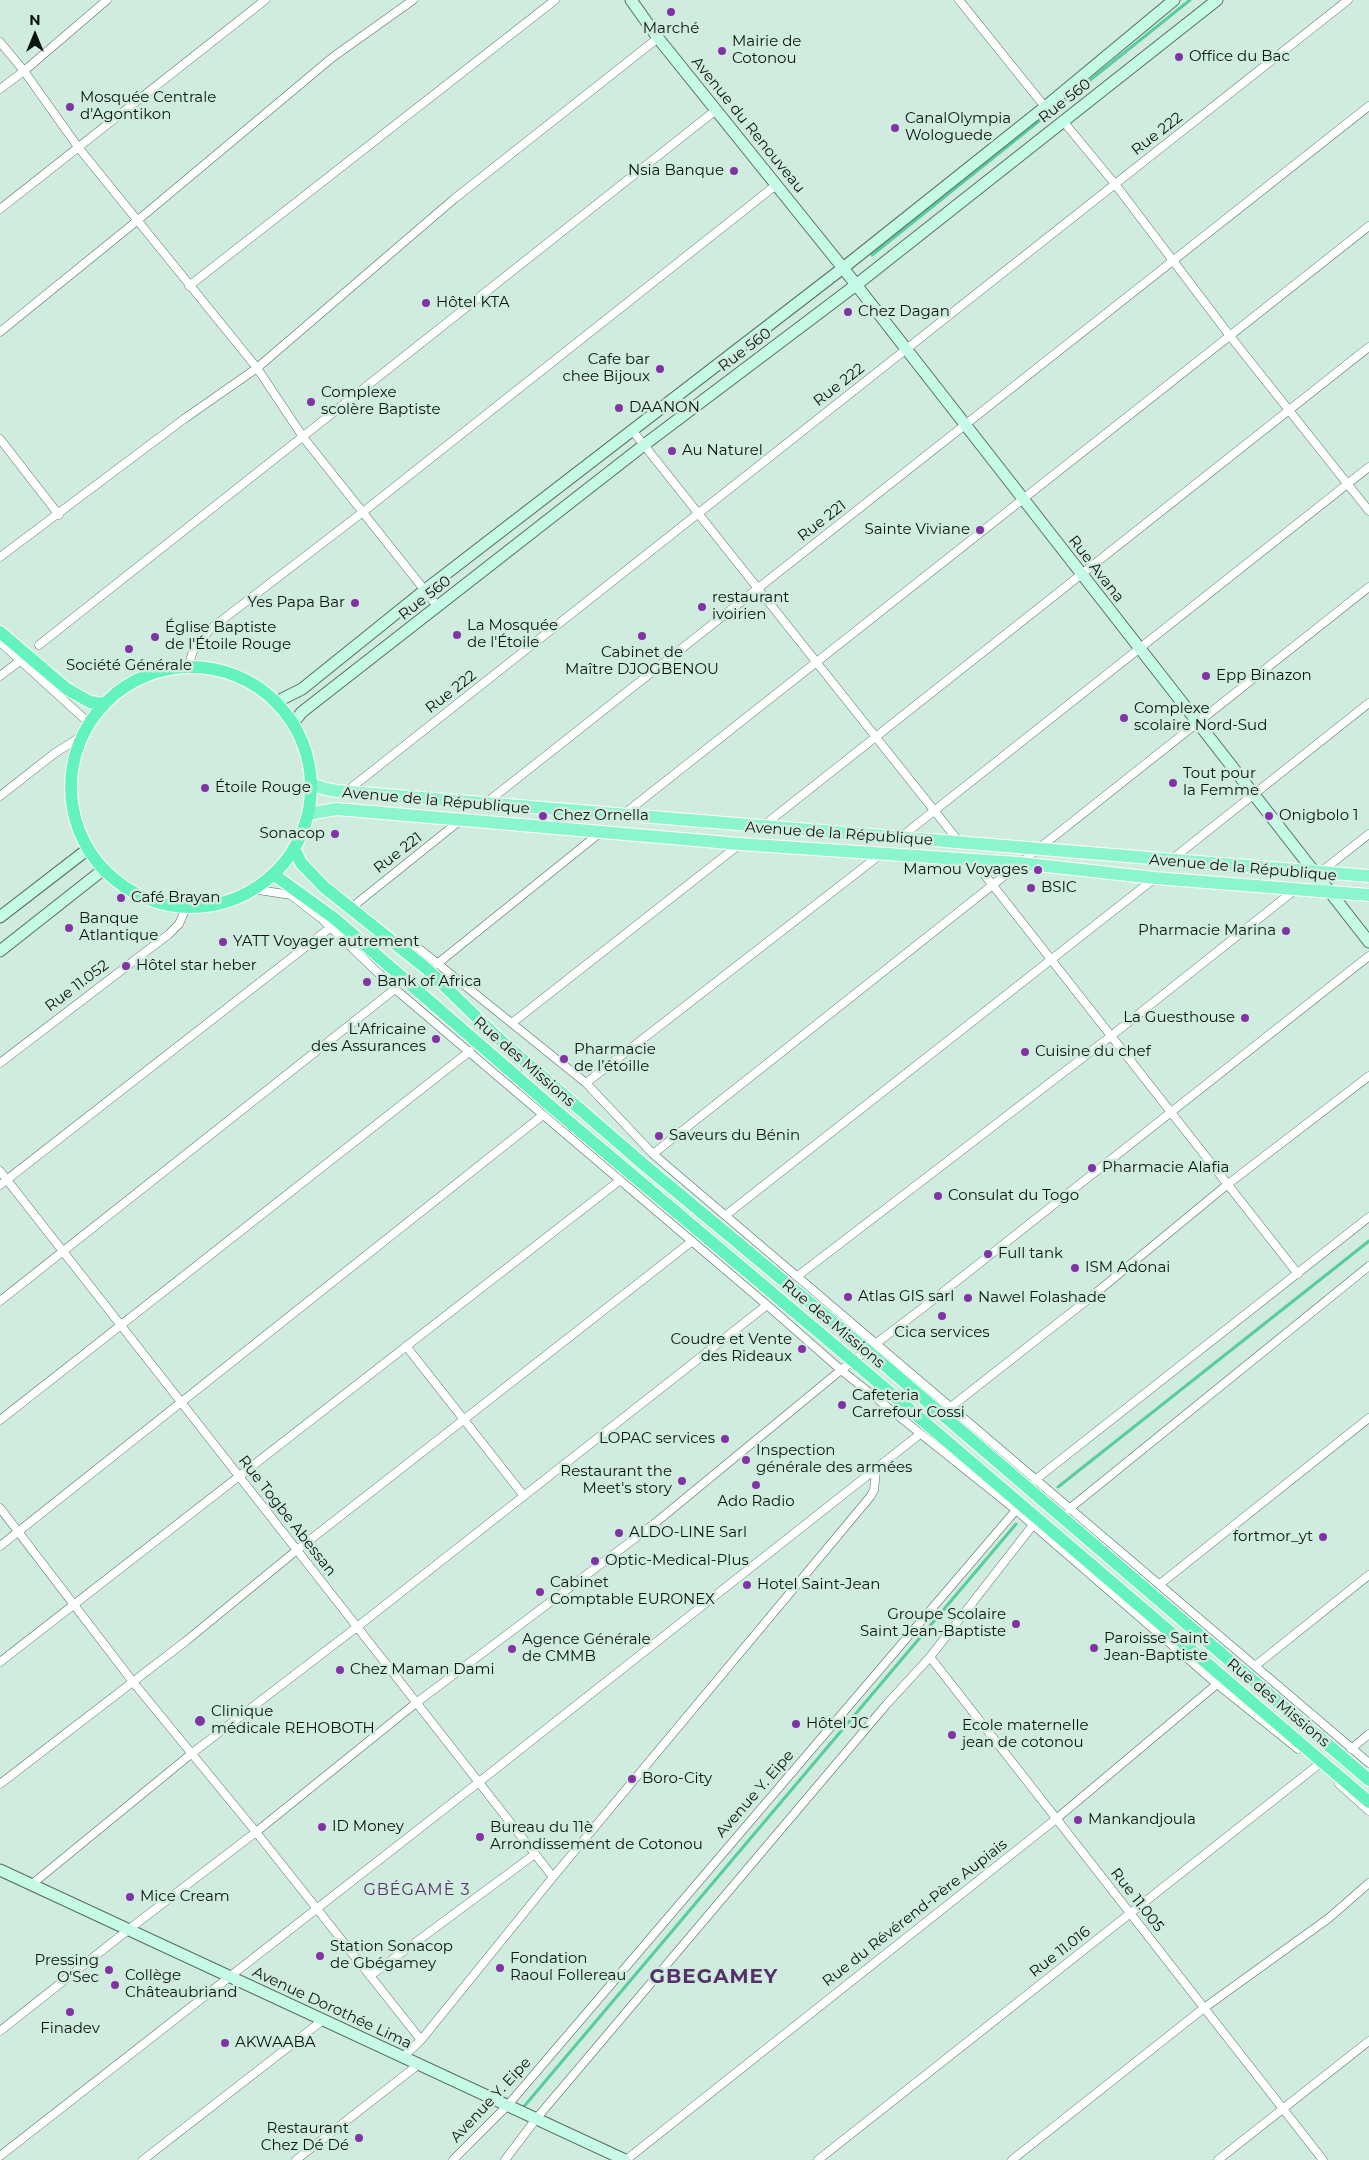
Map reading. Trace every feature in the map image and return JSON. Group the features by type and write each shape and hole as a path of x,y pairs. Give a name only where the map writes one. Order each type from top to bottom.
{"highway":[{"path":"0,632 67,689 90,702 105,704"},
{"path":"188,667 210,669 236,676 259,688 276,702 293,723 307,755 311,784 308,814 294,848 273,874 252,889 221,902 187,906 164,903 142,896 122,884 104,869 88,849 76,820 71,790 72,766 82,736 89,723 105,704 124,687 144,677 166,670 188,667"},
{"name":"Rue des Missions","path":"294,848 301,862 312,875 350,908 427,969 498,1038 613,1138 872,1347 1369,1780"},
{"name":"Rue des Missions","path":"273,874 335,919 546,1103 1369,1802"}],"main road":[{"name":"Avenue du Renouveau","path":"631,0 658,38 856,285"},
{"name":"Rue 560","path":"276,702 302,689 425,590 843,268 1045,107 1174,0"},
{"name":"Rue 560","path":"293,723 302,712 644,445 856,285 1217,0"},
{"name":"Rue Avana","path":"856,285 1253,795 1317,872 1329,891 1369,942"},
{"name":"Avenue de la République","path":"311,784 326,789 347,791 761,827 1369,876"},
{"name":"Avenue de la République","path":"308,814 336,809 740,844 883,852 1019,863 1154,878 1369,895"},
{"path":"0,918 88,849"},
{"path":"0,951 104,869"},
{"name":"Avenue Dorothée Lima","path":"0,1870 626,2160"}],"street":[{"path":"0,89 24,71 106,0"},
{"path":"0,209 265,0"},
{"path":"0,332 138,220 333,57 413,0"},
{"path":"189,286 555,0"},
{"path":"959,0 1045,107"},
{"name":"Rue 222","path":"347,791 1348,0"},
{"path":"0,557 59,515 184,419 257,368 454,199 658,38"},
{"path":"0,42 24,71 78,147 257,368 303,437 438,606"},
{"name":"Rue 221","path":"486,802 1369,106"},
{"path":"39,645 716,110"},
{"path":"1063,121 1115,184 1230,336 1290,409 1369,511"},
{"path":"188,667 193,651 209,630 363,512 776,185"},
{"path":"624,814 1369,226"},
{"path":"761,827 1369,347"},
{"path":"632,430 960,843"},
{"path":"1,444 59,515"},
{"path":"900,838 1369,467"},
{"path":"653,1154 1369,587"},
{"path":"0,642 89,723"},
{"path":"0,676 21,660"},
{"path":"1170,861 1369,703"},
{"path":"0,796 54,753 82,736"},
{"name":"Rue 221","path":"350,908 462,819"},
{"path":"437,964 602,831"},
{"path":"1317,872 1369,834"},
{"path":"512,1023 740,844"},
{"path":"586,1084 883,852"},
{"path":"973,860 1298,1274"},
{"path":"726,1215 1154,878"},
{"path":"799,1276 1111,1036 1298,888"},
{"path":"252,889 291,895 331,926 395,989 619,1181 767,1305 841,1370 1016,1510 1217,1684 1318,1765 1369,1811"},
{"name":"Rue 11.052","path":"0,1063 169,934 178,924 187,906"},
{"path":"3,1182 331,926"},
{"path":"399,946 414,945 586,1084 653,1154 799,1276 872,1347 952,1406 1035,1480 1369,1763"},
{"path":"0,2031 256,1832 416,1703 654,1524 841,1370 1369,956"},
{"path":"0,1301 395,989"},
{"path":"0,1420 470,1052"},
{"path":"952,1406 1116,1277 1228,1184 1369,1076"},
{"path":"0,1546 543,1115"},
{"name":"Rue Togbe Abessan","path":"0,1171 3,1182 63,1252 552,1877"},
{"path":"0,1662 619,1181"},
{"path":"1035,1480 1369,1217"},
{"path":"0,1784 133,1682 297,1550 691,1242"},
{"path":"1069,1509 1369,1266"},
{"path":"31,1885 191,1754 357,1627 767,1305"},
{"path":"406,1346 524,1496"},
{"path":"1160,1584 1369,1418"},
{"path":"0,2156 479,1782 725,1587 876,1471 920,1434"},
{"path":"403,2057 421,2040 552,1877 870,1497 874,1490 876,1471"},
{"path":"0,1508 133,1682 256,1832 421,2040"},
{"name":"Avenue Y. Eipe","path":"453,2160 508,2105 1016,1510"},
{"path":"505,2160 536,2119 886,1705 930,1657 1033,1525"},
{"path":"1255,1666 1369,1575"},
{"name":"Rue 11.005","path":"930,1657 1323,2160"},
{"name":"Rue du Révérend-Père Aupiais","path":"626,2160 1056,1819 1217,1684"},
{"path":"1351,1748 1369,1734"},
{"name":"Rue 11.016","path":"818,2160 1318,1765"},
{"path":"370,1976 535,1854"},
{"path":"1012,2160 1204,2008 1329,1918 1369,1883"},
{"path":"143,2160 323,2020"},
{"path":"1218,2160 1369,2041"},
{"path":"296,2160 419,2064"}],"waterway":[{"path":"872,255 1190,0"},
{"path":"1058,1487 1369,1241"},
{"path":"521,2110 1016,1524"}],"place":[{"name":"Marché","path":"671,12"},
{"name":"Mairie de Cotonou","path":"722,51"},
{"name":"Office du Bac","path":"1179,57"},
{"name":"Mosquée Centrale d'Agontikon","path":"70,107"},
{"name":"CanalOlympia Wologuede","path":"895,128"},
{"name":"Nsia Banque","path":"734,171"},
{"name":"Hôtel KTA","path":"426,303"},
{"name":"Chez Dagan","path":"848,312"},
{"name":"Cafe bar chee Bijoux","path":"660,369"},
{"name":"Complexe scolère Baptiste","path":"311,402"},
{"name":"DAANON","path":"619,408"},
{"name":"Au Naturel","path":"672,451"},
{"name":"Sainte Viviane","path":"980,530"},
{"name":"Yes Papa Bar","path":"355,603"},
{"name":"restaurant ivoirien","path":"702,607"},
{"name":"La Mosquée de l'Étoile","path":"457,635"},
{"name":"Cabinet de Maître DJOGBENOU","path":"642,636"},
{"name":"Église Baptiste de l'Étoile Rouge","path":"155,637"},
{"name":"Société Générale","path":"129,649"},
{"name":"Epp Binazon","path":"1206,676"},
{"name":"Complexe scolaire Nord-Sud","path":"1124,718"},
{"name":"Tout pour la Femme","path":"1173,783"},
{"name":"Étoile Rouge","path":"205,788"},
{"name":"Chez Ornella","path":"543,816"},
{"name":"Onigbolo 1","path":"1269,816"},
{"name":"Sonacop","path":"335,834"},
{"name":"Mamou Voyages","path":"1038,870"},
{"name":"BSIC","path":"1031,888"},
{"name":"Café Brayan","path":"121,898"},
{"name":"Banque Atlantique","path":"69,928"},
{"name":"Pharmacie Marina","path":"1286,931"},
{"name":"YATT Voyager autrement","path":"223,942"},
{"name":"Hôtel star heber","path":"126,966"},
{"name":"Bank of Africa","path":"367,982"},
{"name":"La Guesthouse","path":"1245,1018"},
{"name":"L'Africaine des Assurances","path":"436,1039"},
{"name":"Cuisine du chef","path":"1025,1052"},
{"name":"Pharmacie de l’étoille","path":"564,1059"},
{"name":"Saveurs du Bénin","path":"659,1136"},
{"name":"Pharmacie Alafia","path":"1092,1168"},
{"name":"Consulat du Togo","path":"938,1196"},
{"name":"Full tank","path":"988,1254"},
{"name":"ISM Adonai","path":"1075,1268"},
{"name":"Atlas GIS sarl","path":"848,1297"},
{"name":"Nawel Folashade","path":"968,1298"},
{"name":"Cica services","path":"942,1316"},
{"name":"Coudre et Vente des Rideaux","path":"802,1349"},
{"name":"Cafeteria Carrefour Cossi","path":"842,1405"},
{"name":"LOPAC services","path":"725,1439"},
{"name":"Inspection générale des armées","path":"746,1460"},
{"name":"Restaurant the Meet's story","path":"682,1481"},
{"name":"Ado Radio","path":"756,1485"},
{"name":"ALDO-LINE Sarl","path":"619,1533"},
{"name":"fortmor_yt","path":"1323,1537"},
{"name":"Optic-Medical-Plus","path":"595,1561"},
{"name":"Hotel Saint-Jean","path":"747,1585"},
{"name":"Cabinet Comptable EURONEX","path":"540,1592"},
{"name":"Groupe Scolaire Saint Jean-Baptiste","path":"1016,1624"},
{"name":"Paroisse Saint Jean-Baptiste","path":"1094,1648"},
{"name":"Agence Générale de CMMB","path":"512,1649"},
{"name":"Chez Maman Dami","path":"340,1670"},
{"name":"Clinique médicale REHOBOTH","path":"200,1721"},
{"name":"Hôtel JC","path":"796,1724"},
{"name":"Ecole maternelle jean de cotonou","path":"952,1735"},
{"name":"Boro-City","path":"632,1779"},
{"name":"Mankandjoula","path":"1078,1820"},
{"name":"ID Money","path":"322,1827"},
{"name":"Bureau du 11è Arrondissement de Cotonou","path":"480,1837"},
{"name":"Mice Cream","path":"130,1897"},
{"name":"Station Sonacop de Gbégamey","path":"320,1956"},
{"name":"Fondation Raoul Follereau","path":"500,1968"},
{"name":"Pressing O'Sec","path":"109,1970"},
{"name":"Collège Châteaubriand","path":"115,1985"},
{"name":"Finadev","path":"70,2012"},
{"name":"AKWAABA","path":"225,2043"},
{"name":"Restaurant Chez Dé Dé","path":"359,2138"}],"district":[{"name":"GBÉGAMÈ 3","path":"417,1890"},
{"name":"GBEGAMEY","path":"714,1977"}]}
